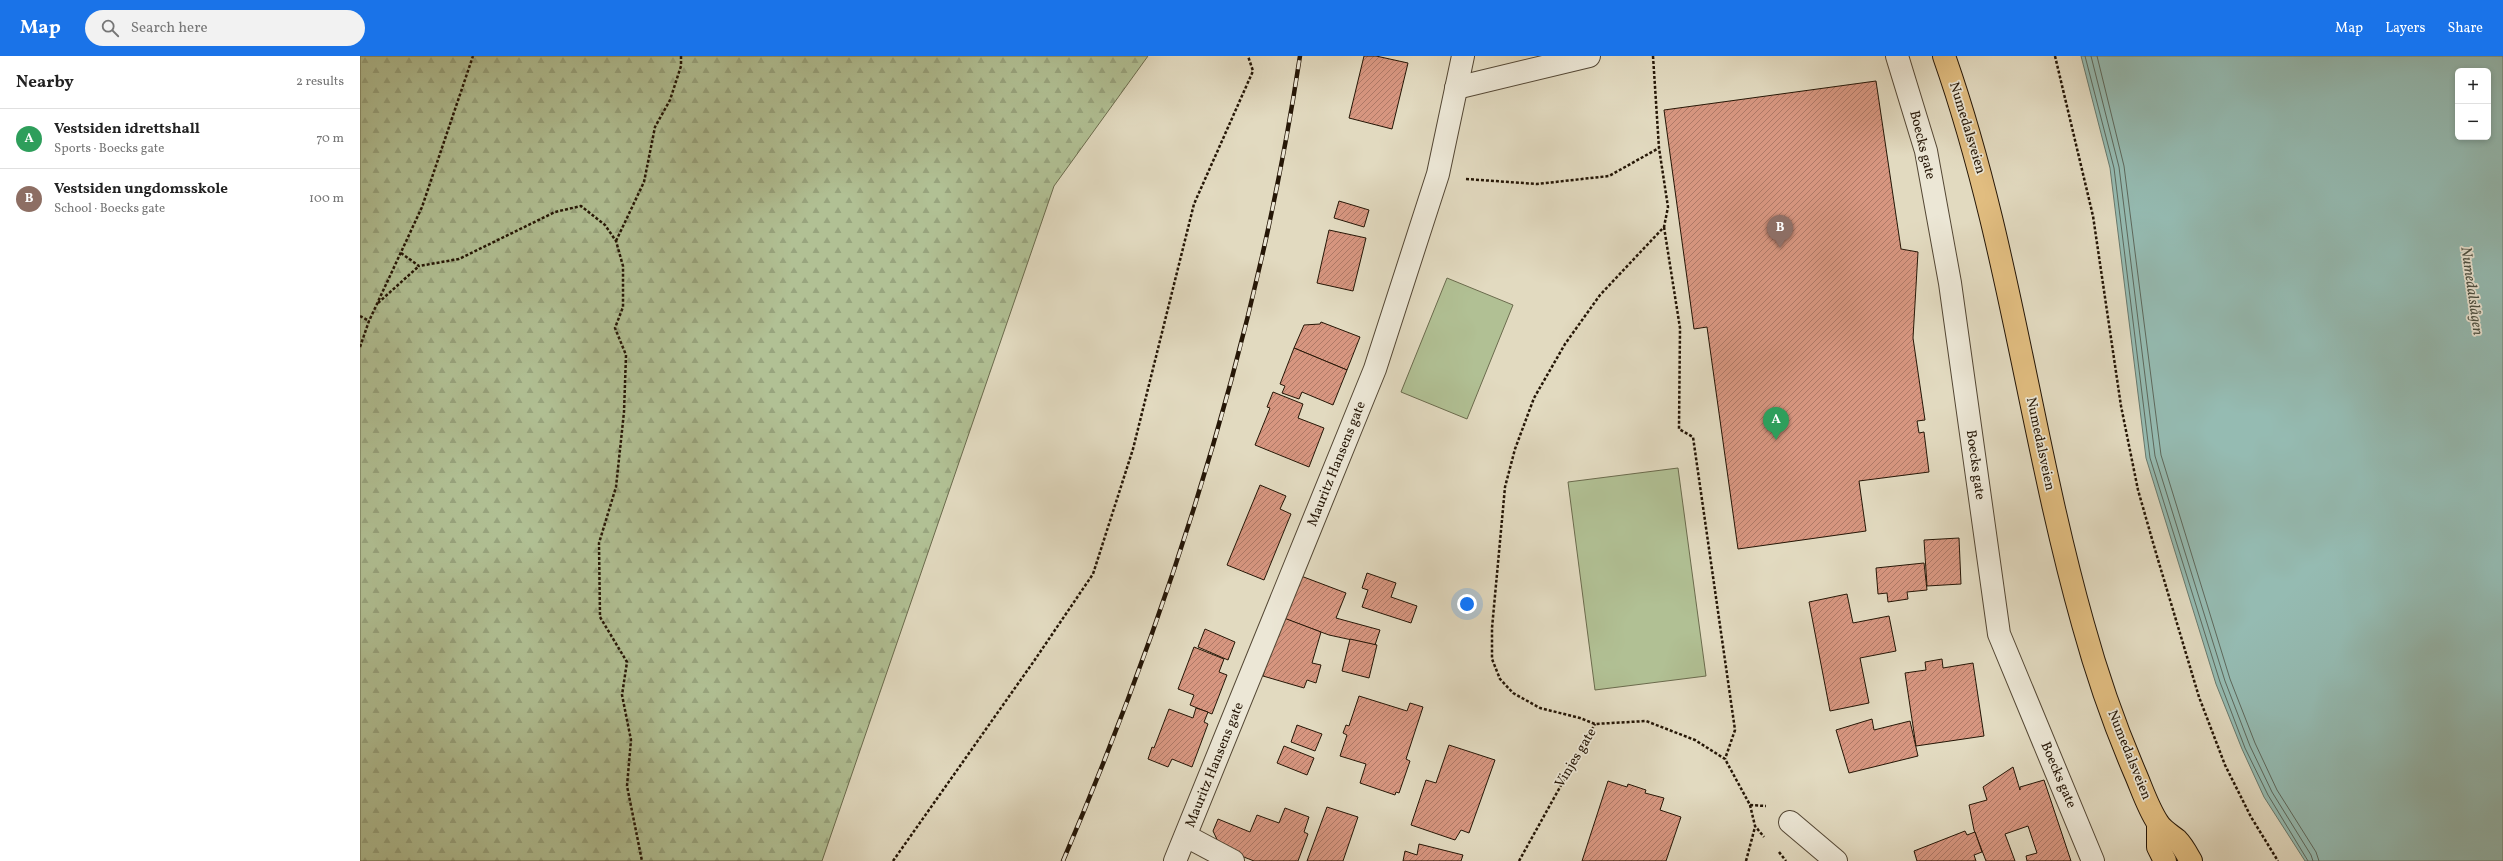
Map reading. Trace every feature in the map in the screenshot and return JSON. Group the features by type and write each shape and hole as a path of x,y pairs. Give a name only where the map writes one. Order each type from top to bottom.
{"main road":[{"name":"Numedalsveien","path":"1944,56 1964,114 1985,187 2003,267 2037,436 2073,588 2109,708 2158,825 2158,847 2165,861"},
{"name":"Numedalsveien","path":"2158,825 2178,842 2191,861"}],"street":[{"name":"Mauritz Hansens gate","path":"1174,861 1186,836 1375,369 1438,174 1463,56"},
{"path":"1456,88 1589,56"},
{"name":"Boecks gate","path":"1898,56 1926,151 1950,283 1999,634 2093,861"},
{"path":"1790,822 1836,861"},
{"path":"1186,836 1233,861"}],"path":[{"path":"360,347 369,321 422,207 473,56"},
{"path":"616,241 644,182 655,127 670,100 681,66 681,56"},
{"path":"893,861 1034,661 1093,574 1133,448 1194,204 1253,71 1248,56"},
{"path":"1653,56 1659,148 1668,207 1664,227 1680,328 1679,429 1693,437 1735,730 1725,759"},
{"path":"2055,56 2093,216 2121,406 2138,490 2199,697 2225,766 2251,817 2278,861"},
{"path":"1438,174 1475,180 1537,184 1609,176 1659,148"},
{"path":"376,306 419,266 459,259 555,212 581,206 605,225 616,241 623,266 624,307 615,328 626,355 616,487 599,543 600,617 627,662 622,695 631,740 627,786 642,861"},
{"path":"1595,724 1580,718 1540,708 1513,693 1500,679 1492,658 1492,628 1506,487 1515,449 1534,398 1565,344 1600,294 1664,227"},
{"path":"401,253 419,266"},
{"path":"360,316 369,321"},
{"name":"Vinjes gate","path":"1519,861 1595,724 1646,721 1695,740 1725,759 1750,805 1766,806 1790,822"},
{"path":"1746,861 1755,826"}],"green space":[{"path":"360,56 1148,56 1054,186 822,861 360,861"},
{"path":"1447,278 1513,305 1467,419 1401,392"},
{"path":"1678,468 1706,676 1595,690 1568,482"}],"water":[{"name":"Numedalslågen","path":"2081,56 2503,56 2503,861 2305,861 2264,797 2242,749 2216,684 2146,458 2110,168"}],"building":[{"path":"1364,56 1376,56 1408,63 1392,129 1349,118"},
{"path":"1876,81 1901,249 1918,252 1913,338 1925,420 1917,421 1919,433 1924,432 1929,472 1859,481 1866,531 1738,549 1707,327 1694,329 1664,110"},
{"path":"1339,201 1369,210 1364,227 1334,218"},
{"path":"1329,230 1366,238 1353,291 1317,283"},
{"path":"1321,322 1360,337 1347,370 1294,348 1304,325 1320,324"},
{"path":"1294,348 1347,370 1333,405 1302,392 1299,399 1282,393 1285,386 1280,384"},
{"path":"1273,392 1303,404 1298,418 1324,428 1309,467 1255,445 1270,408 1267,407"},
{"path":"1260,485 1286,496 1280,509 1291,514 1264,580 1227,565"},
{"path":"1959,538 1961,584 1927,586 1924,540"},
{"path":"1924,563 1927,590 1907,592 1908,599 1888,602 1887,593 1878,594 1876,568"},
{"path":"1367,573 1396,583 1391,597 1417,606 1411,623 1362,607 1368,590 1362,588"},
{"path":"1301,576 1346,593 1336,618 1380,630 1375,645 1329,635 1283,618"},
{"path":"1847,594 1853,623 1889,616 1896,651 1860,658 1869,703 1830,711 1809,602"},
{"path":"1284,618 1321,632 1312,663 1321,665 1316,683 1307,680 1304,688 1263,676 1274,638"},
{"path":"1205,629 1235,642 1228,660 1198,647"},
{"path":"1350,639 1377,645 1369,678 1342,671"},
{"path":"1194,647 1224,659 1219,672 1227,675 1212,714 1190,705 1194,695 1178,689"},
{"path":"1942,659 1943,668 1973,663 1984,736 1916,746 1905,673 1926,670 1925,662"},
{"path":"1359,696 1407,711 1410,703 1423,707 1406,759 1410,761 1399,793 1396,792 1395,795 1360,783 1366,764 1340,756 1347,735 1343,733 1346,725 1349,726"},
{"path":"1196,708 1208,712 1204,722 1208,724 1192,767 1172,759 1168,767 1148,759 1152,747 1154,748 1169,709 1193,718"},
{"path":"1872,719 1874,730 1910,721 1918,756 1849,773 1836,730"},
{"path":"1297,725 1322,734 1315,751 1291,742"},
{"path":"1449,745 1495,760 1469,833 1461,830 1455,840 1411,825 1426,780 1436,783"},
{"path":"1284,746 1314,758 1307,775 1277,763"},
{"path":"2013,767 2020,790 2020,787 2044,780 2071,861 2027,861 2026,856 2037,853 2028,826 2005,834 2015,861 1986,861 1974,830 1969,805 1987,800 1983,787"},
{"path":"1608,781 1627,787 1628,784 1646,790 1645,793 1664,798 1660,810 1681,817 1666,861 1582,861"},
{"path":"1327,807 1358,817 1343,861 1307,861"},
{"path":"1285,808 1309,817 1304,832 1308,834 1298,861 1254,861 1221,848 1213,831 1218,819 1250,832 1257,815 1279,823"},
{"path":"1965,831 1967,835 1975,832 1982,852 1974,855 1976,861 1917,861 1914,851"},
{"path":"1419,844 1463,855 1461,861 1403,861 1405,851 1417,855"}],"railway":[{"path":"1063,861 1103,764 1141,665 1207,466 1236,364 1261,262 1282,160 1300,56"}],"place":[{"name":"Vestsiden ungdomsskole","path":"1780,248"},
{"name":"Vestsiden idrettshall","path":"1776,440"}]}
